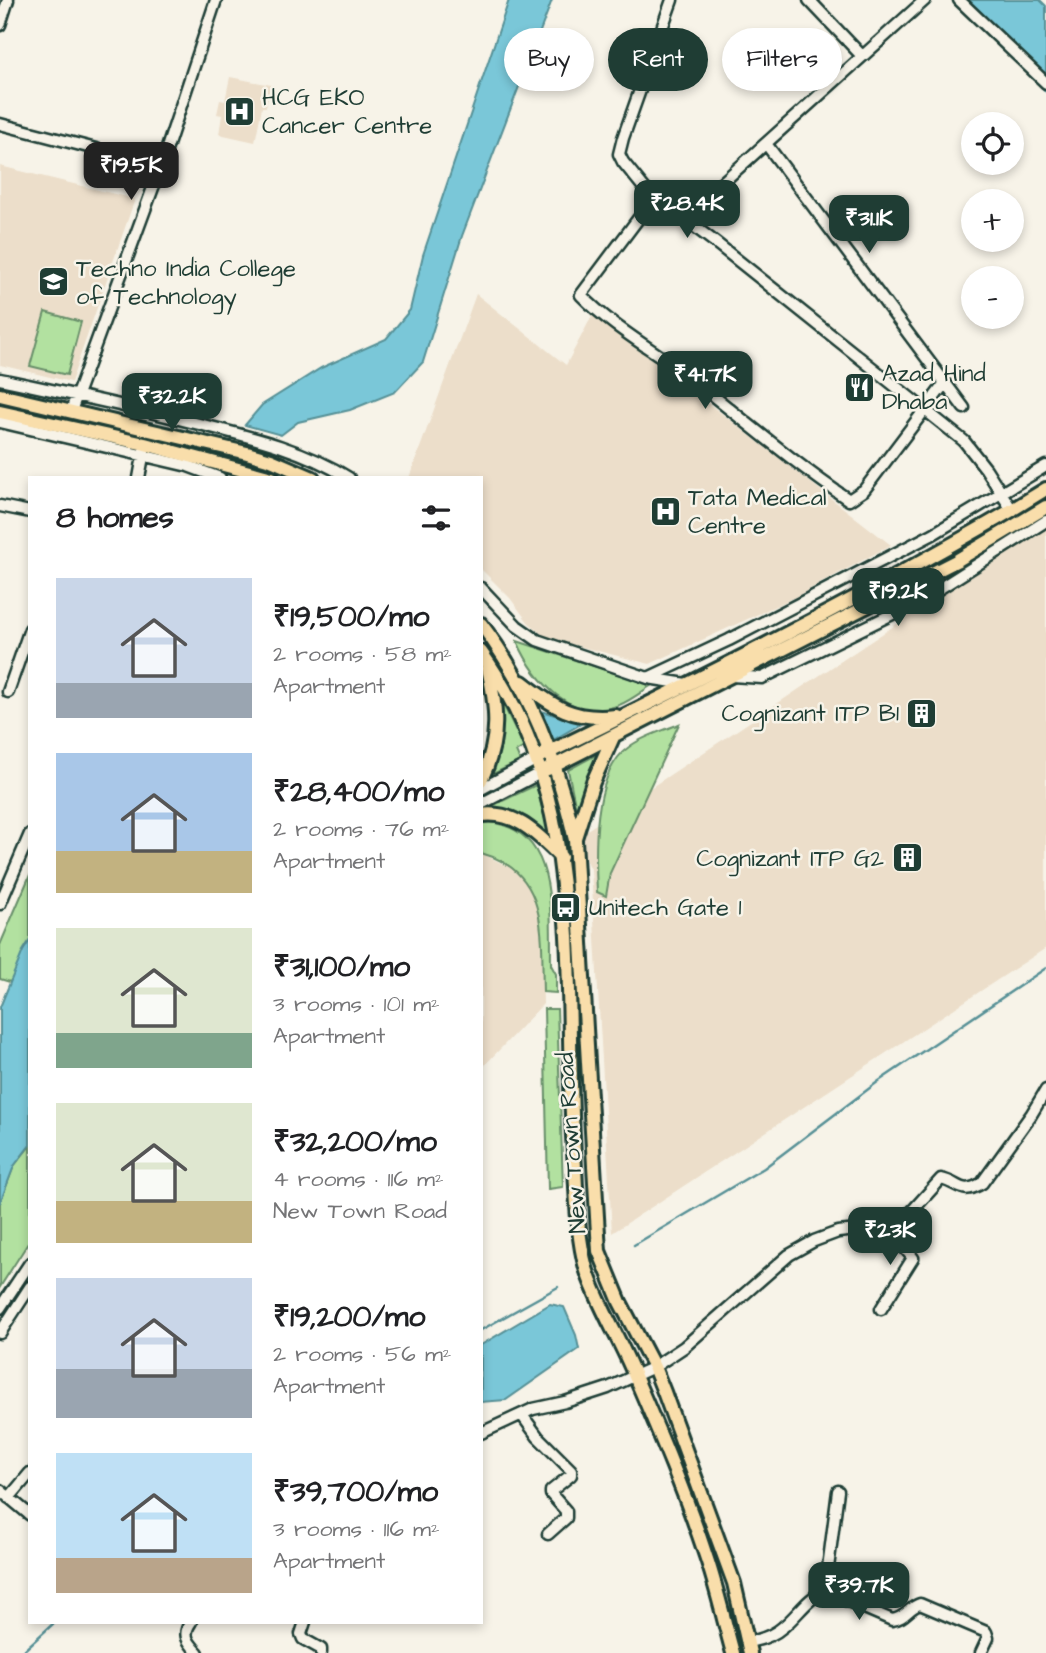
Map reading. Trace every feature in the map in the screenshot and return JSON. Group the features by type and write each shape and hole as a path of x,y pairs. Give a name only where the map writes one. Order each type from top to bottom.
{"main road":[{"path":"0,395 247,453 308,476"},
{"path":"0,412 144,450 263,476"},
{"path":"537,759 911,567 1046,489"},
{"path":"542,772 956,561 1046,507"},
{"name":"New Town Road","path":"483,627 502,651 519,680 555,765 575,840 599,1251 620,1302 654,1367 734,1583 749,1648"},
{"path":"484,655 509,697 542,772 561,857 569,945 571,1104 581,1241 587,1270 636,1377 706,1556 733,1653"},
{"path":"483,774 494,743 497,720 484,655"},
{"path":"519,680 546,701 567,712 590,717 621,716"},
{"path":"575,840 593,782 613,737"},
{"path":"483,815 506,816 520,821 561,857"}],"street":[{"path":"0,25 8,0"},
{"path":"71,411 160,166 216,0"},
{"path":"672,0 623,138 619,154 623,162 653,199 683,218 971,449 1013,509"},
{"path":"809,0 862,55"},
{"path":"683,218 925,0"},
{"path":"960,0 1046,83"},
{"path":"0,124 160,166"},
{"path":"767,145 964,408"},
{"path":"653,199 581,295 757,433 849,500 864,490 945,383"},
{"path":"0,379 179,419 281,446 306,455 345,476"},
{"path":"0,422 144,450 215,476"},
{"path":"139,476 144,450"},
{"path":"648,678 852,577 1002,495 1046,466"},
{"path":"0,506 28,512"},
{"path":"732,676 762,678 810,655 923,599 1046,521"},
{"path":"483,589 517,626 537,640 648,678 686,684"},
{"path":"8,692 28,635"},
{"path":"483,788 537,759"},
{"path":"483,803 542,772"},
{"path":"0,904 28,839"},
{"path":"483,1432 533,1409 565,1402 636,1377 654,1367 684,1347 789,1255 814,1241 838,1232 887,1227 912,1211 941,1179 968,1190 982,1183 1046,1090"},
{"path":"881,1309 913,1258 887,1227"},
{"path":"0,1308 28,1266"},
{"path":"0,1333 28,1290"},
{"path":"522,1415 538,1437 571,1470 571,1475 551,1491 566,1511 566,1518 548,1534"},
{"path":"9,1498 28,1475"},
{"path":"0,1490 28,1513"},
{"path":"749,1648 782,1629 806,1604 825,1591 838,1491"},
{"path":"825,1591 892,1620 903,1617 920,1604 986,1632 988,1637 981,1653"},
{"path":"190,1624 187,1641 198,1653"},
{"path":"304,1624 301,1634 303,1639 321,1649 321,1653"}],"shaded area":[{"name":"HCG EKO Cancer Centre","path":"230,77 271,85 266,107 262,107 255,142 219,134 222,115 217,114 220,100 225,101"},
{"name":"Techno India College of Technology","path":"0,166 135,199 71,382 0,365"},
{"name":"Tata Medical Centre","path":"476,294 566,365 593,314 891,545 795,597 650,664 546,638 528,622 510,598 483,571 483,476 410,476"},
{"path":"1046,525 1046,948 612,1233 591,869 575,838"},
{"path":"483,854 515,870 531,888 538,904 543,1004 483,1067"}],"green space":[{"path":"45,312 81,322 67,375 30,366"},
{"path":"517,641 652,685 619,705 602,710 585,709 570,704 544,683 533,670"},
{"path":"501,700 524,747 516,752 520,761 491,775 489,772 501,738"},
{"path":"679,724 610,873 606,896 597,892 598,814 608,775 617,759 629,747"},
{"path":"605,750 577,814 568,770"},
{"path":"536,785 550,838 528,818 495,808 494,805"},
{"path":"483,823 510,827 527,839 538,855 546,875 549,897 551,965 556,974 556,993 543,992 541,928 530,891 520,875 503,862 483,854"},
{"path":"28,880 28,953 10,982 0,979 0,945"},
{"path":"544,1009 557,1009 563,1187 548,1189"},
{"path":"28,1148 28,1243 0,1287 0,1203 14,1166"}],"water":[{"path":"509,0 552,0 541,28 504,28 504,91 517,91 462,236 423,362 395,392 350,410 298,422 281,435 245,425 262,405 321,368 386,339 410,310 423,255"},
{"path":"960,0 1040,0 1046,6 1046,92"},
{"path":"538,710 568,719 586,721 553,740"},
{"path":"28,943 28,1148 14,1166 0,1203 0,1007"},
{"path":"550,1304 564,1307 579,1349 506,1400 483,1402 483,1344"}],"waterway":[{"path":"634,1245 764,1168 879,1081 1046,968"},
{"path":"483,1329 558,1287"},
{"path":"21,1653 53,1624"}],"place":[{"name":"HCG EKO Cancer Centre","path":"239,111"},
{"name":"Techno India College of Technology","path":"53,282"},
{"name":"Azad Hind Dhaba","path":"859,387"},
{"name":"Tata Medical Centre","path":"665,511"},
{"name":"Cognizant ITP B1","path":"922,713"},
{"name":"Cognizant ITP G2","path":"907,858"},
{"name":"Unitech Gate 1","path":"566,907"}]}
